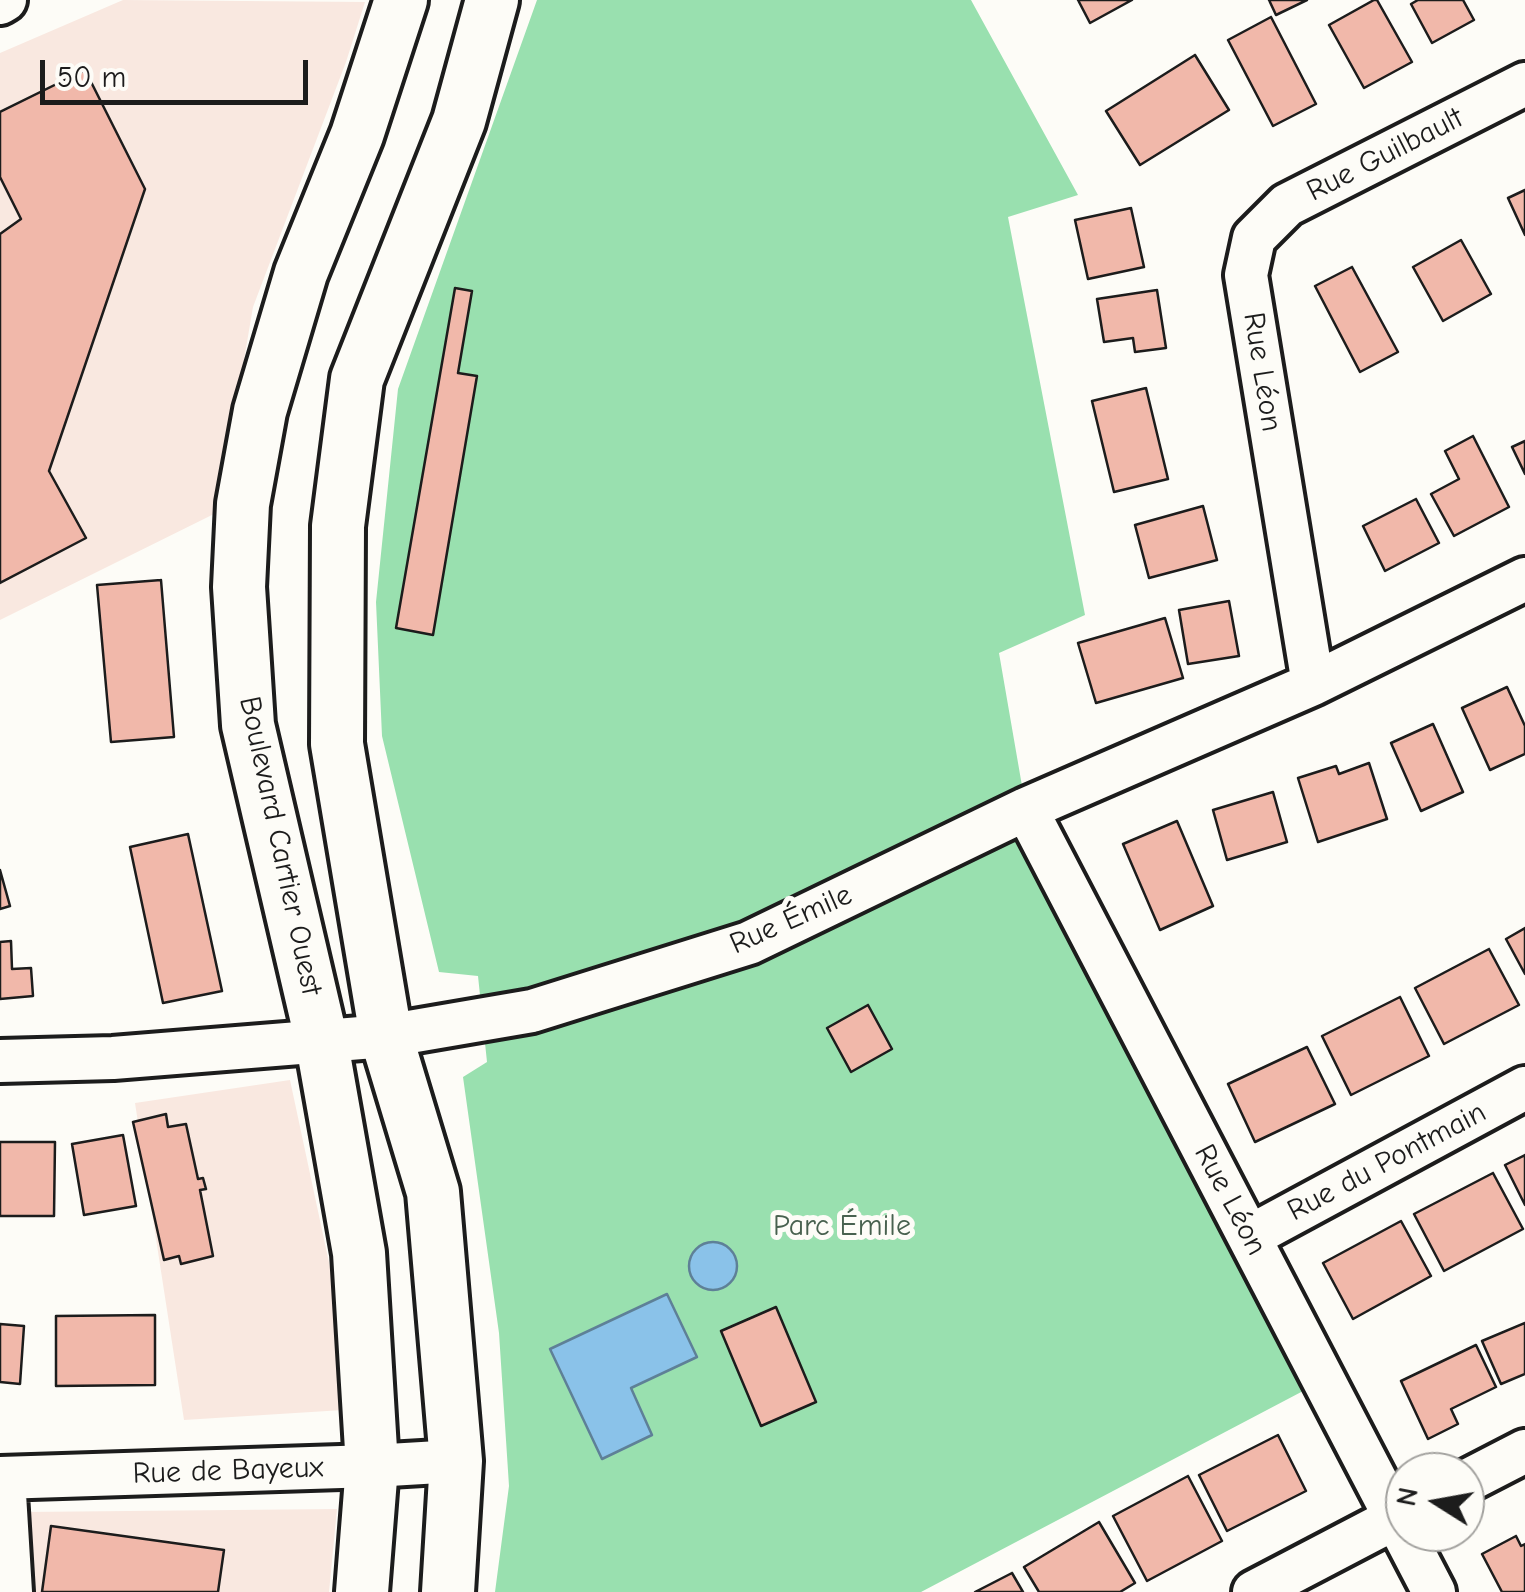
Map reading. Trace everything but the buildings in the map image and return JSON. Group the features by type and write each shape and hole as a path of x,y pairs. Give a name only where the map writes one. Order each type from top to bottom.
{"street":[{"name":"Boulevard Cartier Ouest","path":"362,1592 372,1466 359,1253 321,1038 248,725 239,587 244,504 260,411 301,273 357,135 401,0"},
{"path":"448,1592 456,1460 433,1192 386,1036 338,744 338,526 357,379 459,120 492,0"},
{"name":"Rue Guilbault","path":"1254,238 1287,205 1525,84"},
{"name":"Rue Léon","path":"1254,238 1246,275 1313,684"},
{"name":"Rue Émile","path":"0,1061 114,1058 321,1038 386,1036 532,1011 749,943 1026,809 1313,684 1525,579"},
{"name":"Rue Léon","path":"1026,809 1385,1488"},
{"name":"Rue du Pontmain","path":"1249,1237 1525,1088"},
{"path":"1485,1472 1525,1451"},
{"name":"Rue de Bayeux","path":"2,1478 456,1460"},
{"path":"2,1478 11,1592"},
{"path":"1254,1592 1385,1524"},
{"name":"Rue Léon","path":"1416,1552 1434,1592"}],"shaded area":[{"path":"123,0 365,2 253,307 218,512 0,620 0,53"},
{"path":"290,1080 331,1272 343,1410 184,1420 135,1103"},
{"path":"337,1509 329,1592 31,1592 24,1512"}],"green space":[{"name":"Parc Émile","path":"537,0 971,0 1078,195 1008,217 1085,615 999,653 1026,809 1324,1380 921,1592 495,1592 509,1486 499,1333 463,1077 487,1062 478,976 439,972 382,736 376,602 398,389"}],"water":[{"path":"713,1242 730,1249 737,1266 730,1283 713,1290 696,1283 689,1266 696,1249"},
{"path":"667,1294 697,1357 631,1388 652,1435 602,1459 550,1349"}]}
